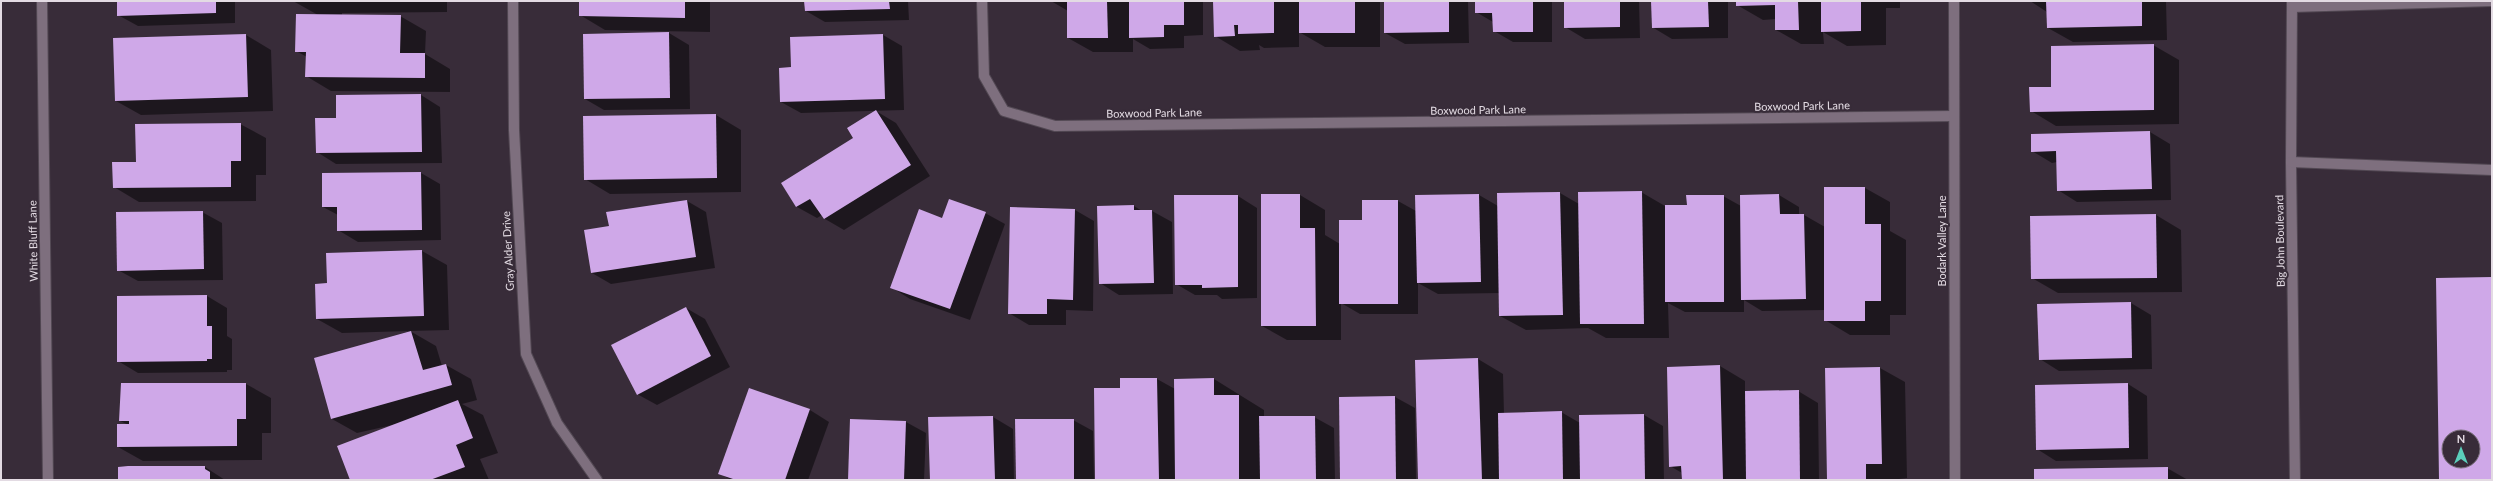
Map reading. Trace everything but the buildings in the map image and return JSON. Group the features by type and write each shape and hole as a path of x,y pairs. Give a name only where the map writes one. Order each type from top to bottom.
{"street":[{"name":"White Bluff Lane","path":"42,1 48,480"},
{"name":"Gray Alder Drive","path":"513,1 514,130 526,354 557,423 597,480"},
{"name":"Boxwood Park Lane","path":"982,1 984,76 1004,111 1055,126 1954,116"},
{"name":"Bodark Valley Lane","path":"1954,1 1955,480"},
{"path":"2292,4 2492,1"},
{"name":"Big John Boulevard","path":"2292,4 2291,162 2295,480"},
{"path":"2291,162 2492,170"}]}
